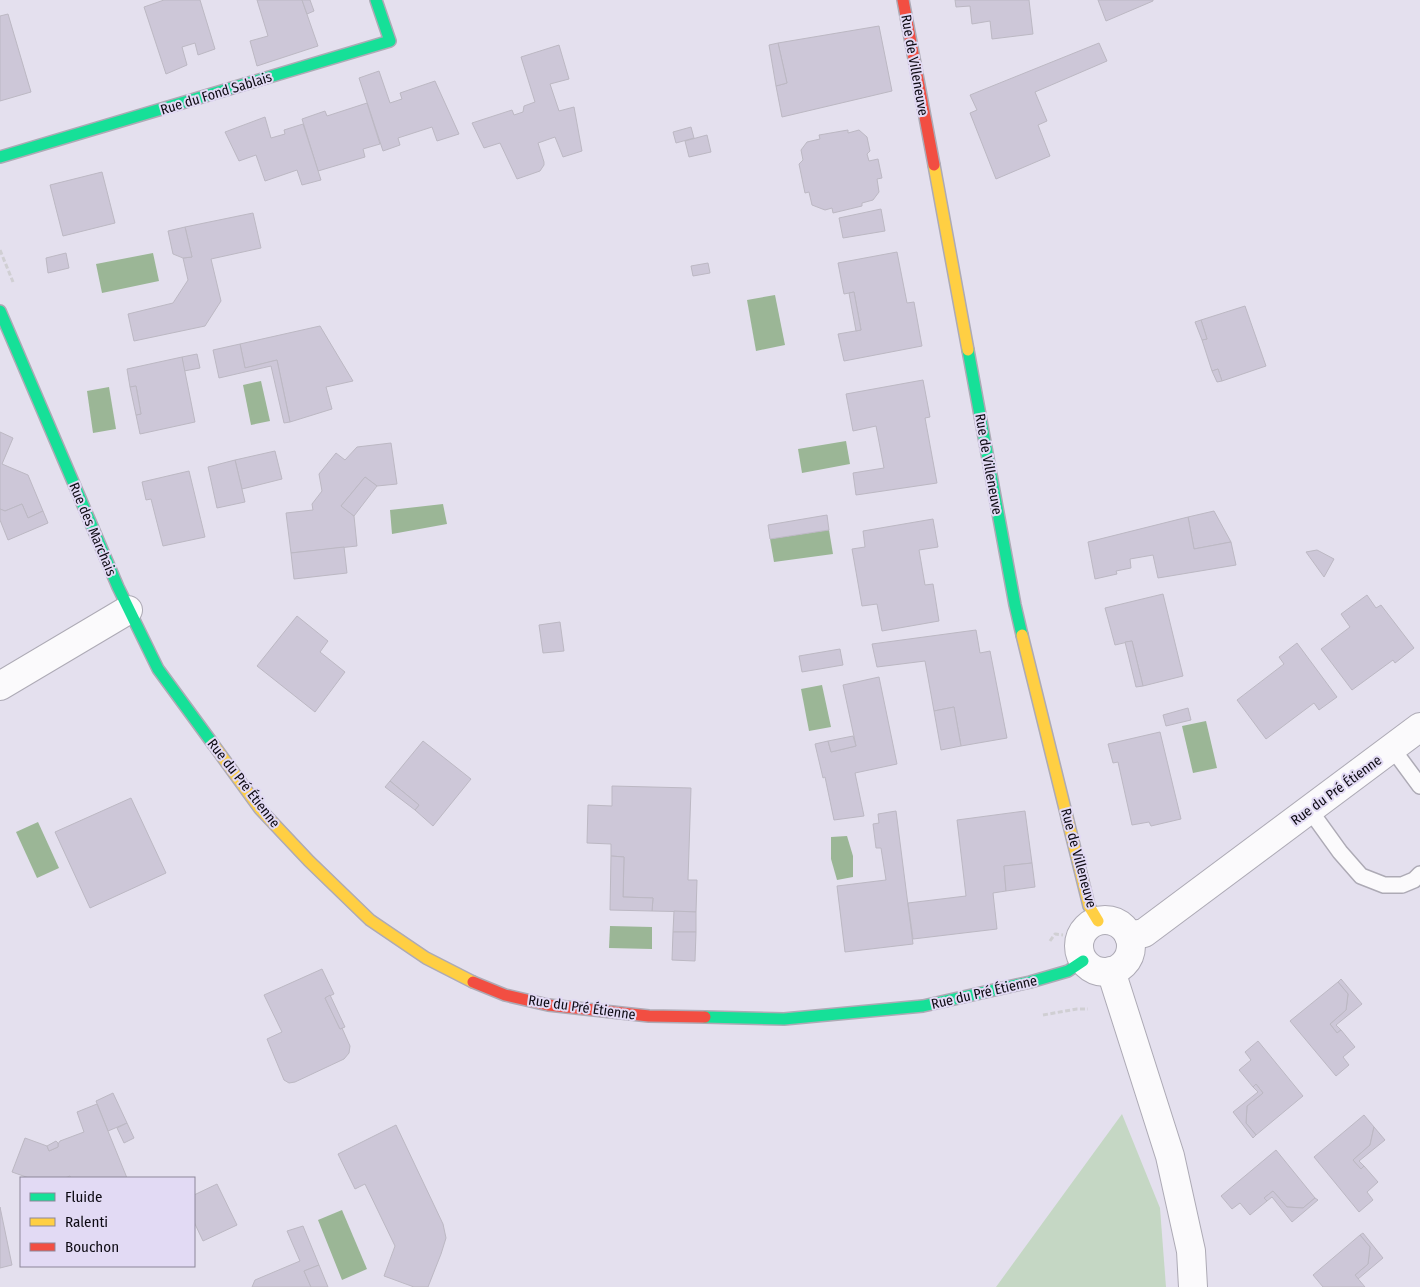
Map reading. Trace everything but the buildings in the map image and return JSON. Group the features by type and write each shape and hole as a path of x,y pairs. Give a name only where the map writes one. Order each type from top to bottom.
{"street":[{"name":"Rue du Fond Sablais","path":"0,158 390,41 376,0"},
{"name":"Rue de Villeneuve","path":"903,0 1015,605 1089,906 1087,939"},
{"name":"Rue des Marchais","path":"0,311 128,610"},
{"name":"Rue du Pré Étienne","path":"128,610 158,669 260,809 309,861 370,920 426,958 467,980 505,995 548,1006 649,1016 784,1019 923,1006 1030,982 1068,971 1087,939"},
{"path":"0,686 128,610"},
{"name":"Rue du Pré Étienne","path":"1129,936 1144,933 1420,728"},
{"path":"1107,920 1115,922 1122,927 1129,936 1131,941 1130,950 1128,958 1122,965 1106,972 1097,971 1090,967 1087,939 1107,920"},
{"path":"1111,971 1170,1156 1191,1251 1193,1287"}],"lane":[{"path":"1392,748 1420,786"},
{"path":"1309,809 1340,852 1361,876 1384,885 1402,885 1414,880 1420,874"}],"path":[{"path":"0,250 15,286"},
{"path":"1044,948 1054,934 1087,939"}],"shaded area":[{"path":"153,253 159,281 102,293 96,264"},
{"path":"775,295 785,345 756,351 747,300"},
{"path":"261,381 270,421 251,425 243,385"},
{"path":"109,387 116,429 93,433 87,391"},
{"path":"846,441 850,464 802,473 798,449"},
{"path":"443,504 447,524 392,534 390,510"},
{"path":"829,530 833,554 774,562 770,539"},
{"path":"822,685 831,727 809,731 801,689"},
{"path":"1206,721 1217,768 1193,773 1182,726"},
{"path":"38,822 59,868 37,878 16,832"},
{"path":"847,836 853,856 853,877 837,880 831,859 831,837"},
{"path":"610,926 652,927 652,949 609,948"},
{"path":"1122,1114 1160,1208 1166,1287 996,1287"},
{"path":"342,1210 367,1269 342,1280 318,1220"}],"traffic: fast":[{"path":"0,157 390,41 376,0"},
{"path":"0,311 118,587 158,669 213,744"},
{"path":"968,350 1022,635"},
{"path":"705,1017 784,1019 923,1006 1030,982 1068,971 1083,961"}],"traffic: slow":[{"path":"934,165 968,350"},
{"path":"1022,635 1089,906 1098,921"},
{"path":"213,744 260,809 309,861 370,920 426,958 473,982"}],"traffic: jam":[{"path":"903,0 934,165"},
{"path":"473,982 505,995 548,1005 649,1016 705,1017"}]}
